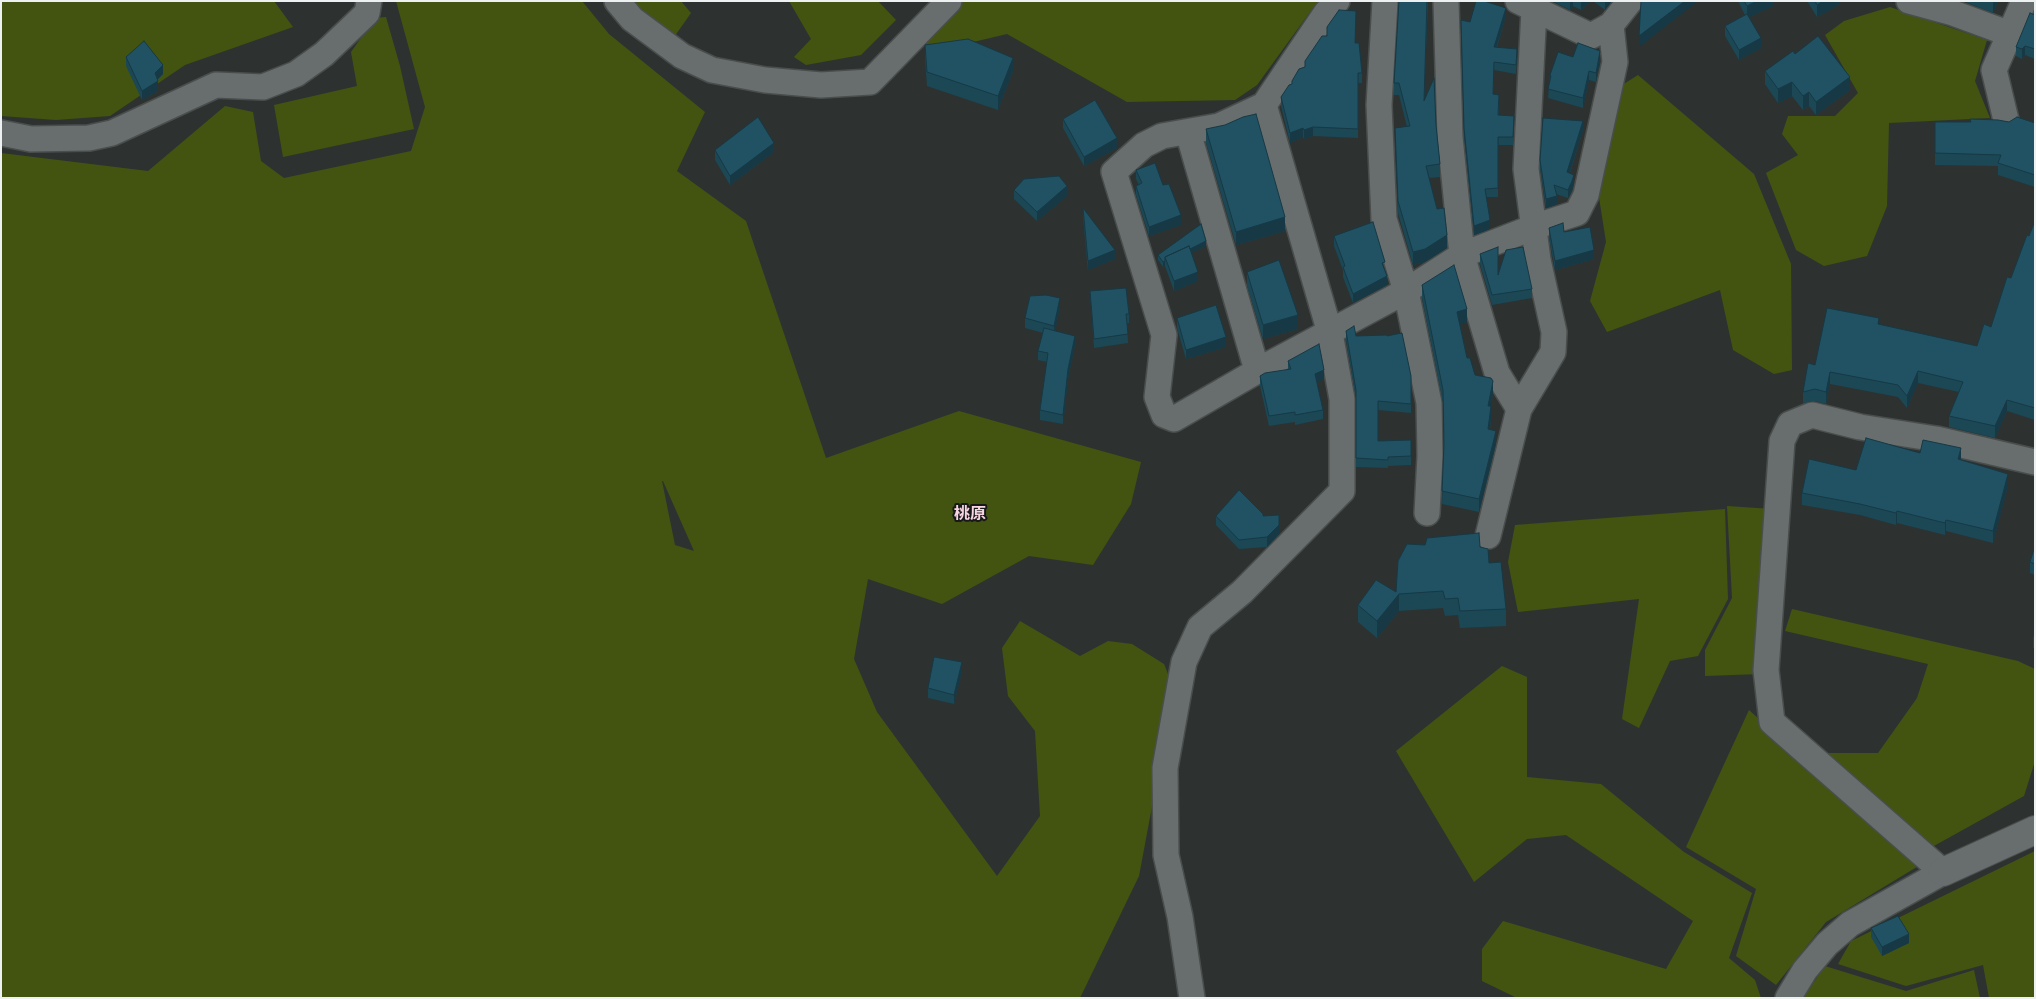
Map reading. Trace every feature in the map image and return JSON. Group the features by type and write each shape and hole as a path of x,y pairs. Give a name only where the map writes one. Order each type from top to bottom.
{"street":[{"path":"1,133 31,139 89,138 112,133 216,85 263,86 296,74 324,54 367,13 369,1"},
{"path":"617,1 632,19 682,56 712,70 765,80 820,85 870,82 949,1"},
{"path":"1337,1 1326,13 1264,105 1219,126 1162,136 1144,145 1114,172 1164,335 1157,397 1164,414 1174,419 1264,367 1406,291 1462,255 1534,226 1577,213 1586,195 1615,62 1611,25"},
{"path":"1385,1 1379,105 1384,219 1406,291 1429,403 1430,456 1427,513"},
{"path":"1446,1 1450,137 1462,255 1498,372 1519,409"},
{"path":"1488,536 1519,409 1553,352 1554,332 1538,260 1526,169 1526,5 1591,36 1611,25 1630,1"},
{"path":"1909,1 1953,13 2010,34"},
{"path":"2006,120 1994,70 2024,1"},
{"path":"1192,998 1180,917 1166,855 1165,768 1184,662 1200,627 1242,592 1342,491 1342,399 1330,333 1264,105"},
{"path":"1188,132 1254,360 1264,367"},
{"path":"1943,872 1772,722 1766,670 1782,442 1790,424 1812,414 1860,427 1936,439 2035,462"},
{"path":"1788,998 1805,970 1827,944 1850,924 1943,872 2035,830"}],"green space":[{"path":"3,1 274,1 293,27 185,65 110,116 56,120 1,116 1,4"},
{"path":"396,1 582,1 609,34 705,112 677,171 746,221 826,458 959,411 1141,462 1131,504 1093,565 1029,556 942,604 868,579 854,659 877,712 997,876 1040,816 1035,731 1008,696 1002,648 1020,621 1080,656 1108,641 1132,644 1164,664 1174,689 1139,876 1080,998 1,998 1,153 148,171 225,106 253,112 261,161 284,178 411,151 425,107","holes":["663,481 694,551 675,545"]},
{"path":"630,1 681,1 691,13 672,40"},
{"path":"789,1 878,1 896,20 861,55 806,65 794,57 811,39"},
{"path":"963,1 1318,1 1257,85 1235,100 1127,102 1007,34 931,52 923,42"},
{"path":"1890,7 1987,40 1975,81 1990,118 1889,123 1887,206 1867,256 1824,266 1796,250 1766,173 1798,155 1782,134 1788,116 1835,116 1858,93 1825,35 1844,21"},
{"path":"386,17 400,66 414,129 283,157 274,105 357,86 351,52 375,18"},
{"path":"1638,75 1754,174 1791,264 1792,370 1774,374 1733,350 1720,290 1607,332 1590,301 1606,242 1598,191 1619,87"},
{"path":"1727,506 1772,509 1760,674 1705,676 1705,650 1732,598"},
{"path":"1725,509 1728,599 1698,656 1670,661 1639,728 1622,719 1639,599 1518,612 1508,562 1515,525"},
{"path":"1792,609 2018,661 2035,669 2035,761 2024,796 1932,847 1826,753 1878,753 1917,698 1928,664 1785,631"},
{"path":"1502,666 1527,677 1527,777 1601,784 1684,852 1752,893 1729,958 1755,980 1761,998 1517,998 1482,981 1482,949 1503,921 1666,969 1693,921 1566,835 1527,839 1474,882 1396,751"},
{"path":"1749,710 1920,865 1826,922 1776,985 1736,956 1756,889 1686,847"},
{"path":"2035,851 2035,998 1989,998 1983,965 1906,986 1838,964 1851,941"},
{"path":"1825,966 1906,991 1974,970 1980,998 1803,998"}],"building":[{"path":"1399,1 1427,1 1424,101 1434,78 1440,164 1426,166 1437,209 1444,208 1447,235 1425,249 1413,252 1398,201 1395,128 1410,126 1399,83 1394,83"},
{"path":"1476,1 1484,1 1506,8 1494,47 1517,49 1516,65 1494,62 1493,94 1499,95 1498,115 1514,116 1513,137 1498,137 1498,188 1485,189 1490,220 1474,226 1464,128 1461,20 1470,22"},
{"path":"1641,1 1685,1 1639,36"},
{"path":"1744,1 1757,1 1747,6"},
{"path":"1815,1 1823,1 1817,5"},
{"path":"1339,10 1356,11 1355,43 1359,43 1362,73 1358,73 1358,129 1313,127 1304,130 1303,128 1290,133 1281,97 1289,85 1292,84 1299,69 1305,67 1305,61 1322,36 1327,36 1327,27"},
{"path":"2030,13 2035,15 2035,49 2025,46 2022,49 2016,47"},
{"path":"1747,14 1761,38 1739,50 1725,26"},
{"path":"1818,36 1850,77 1816,102 1809,92 1803,96 1792,82 1778,89 1765,71 1793,51 1795,54"},
{"path":"968,39 1013,58 998,96 927,72 925,45"},
{"path":"144,41 163,65 155,73 158,81 142,91 126,57"},
{"path":"1578,43 1600,51 1596,73 1589,71 1583,98 1548,89 1550,75 1558,52 1573,57"},
{"path":"1095,100 1117,138 1084,157 1063,119"},
{"path":"1256,114 1285,217 1236,232 1206,129 1225,125 1243,117"},
{"path":"758,117 774,143 730,176 715,150"},
{"path":"2017,117 2035,123 2035,175 1998,163 2001,155 1935,153 1935,122 1971,122 1970,119 2009,122"},
{"path":"1543,118 1583,121 1567,172 1574,175 1568,190 1554,185 1557,196 1546,199 1540,160"},
{"path":"1155,163 1163,185 1169,184 1181,215 1149,227 1136,186 1142,183 1136,170"},
{"path":"1059,176 1067,186 1037,212 1014,190 1024,179"},
{"path":"1083,208 1115,250 1088,261"},
{"path":"2035,221 2035,408 2007,400 1995,426 1949,416 1963,382 1918,371 1907,396 1898,385 1830,372 1826,392 1815,389 1803,392 1808,363 1815,365 1827,308 1879,318 1878,324 1977,346 1984,324 1991,327 2007,277 2011,278 2027,235 2029,236"},
{"path":"1373,222 1385,262 1382,263 1387,276 1353,294 1334,236"},
{"path":"1563,223 1564,232 1590,227 1594,250 1555,261 1549,228"},
{"path":"1201,224 1206,241 1190,249 1189,246 1165,257 1163,262 1158,255"},
{"path":"1189,246 1198,272 1174,281 1165,257"},
{"path":"1498,247 1498,275 1506,250 1523,247 1532,289 1492,295 1480,254"},
{"path":"1279,260 1298,315 1263,325 1247,272"},
{"path":"1454,265 1467,309 1457,312 1467,358 1470,358 1475,375 1491,378 1493,381 1488,406 1491,406 1488,429 1496,431 1479,499 1442,491 1444,444 1443,390 1422,285"},
{"path":"1126,288 1129,314 1126,314 1128,334 1094,339 1090,291"},
{"path":"1046,295 1060,298 1054,326 1025,318 1030,296"},
{"path":"1216,305 1226,337 1186,350 1177,318"},
{"path":"1354,326 1356,336 1387,336 1402,333 1411,376 1411,404 1378,401 1378,441 1411,440 1411,456 1388,457 1388,460 1356,458 1356,390 1346,331"},
{"path":"1044,328 1075,336 1068,369 1063,415 1040,410 1048,353 1038,351"},
{"path":"1319,344 1324,370 1315,374 1323,410 1295,415 1295,412 1269,416 1260,376 1265,373 1291,369 1288,361"},
{"path":"1866,438 1920,453 1923,440 1961,448 1958,459 2008,474 1993,531 1946,520 1945,523 1897,511 1896,513 1802,493 1809,459 1856,470"},
{"path":"1239,490 1263,516 1279,515 1279,525 1267,537 1239,540 1216,516"},
{"path":"1479,533 1480,547 1488,549 1489,563 1501,562 1506,609 1460,611 1458,598 1445,599 1443,591 1399,594 1377,621 1358,605 1376,580 1396,592 1398,561 1407,544 1425,545 1427,538"},
{"path":"2035,546 2035,564 2030,562"},
{"path":"934,657 962,662 954,695 928,688"},
{"path":"1898,916 1909,934 1882,947 1871,928"}],"district":[{"name":"桃原","path":"970,515"}]}
